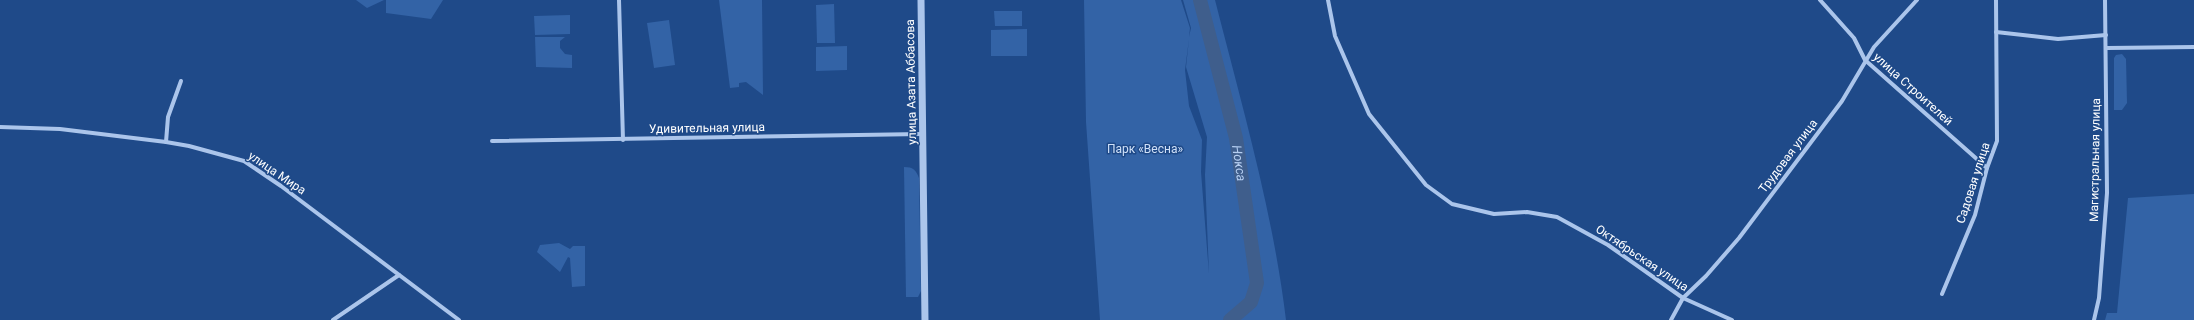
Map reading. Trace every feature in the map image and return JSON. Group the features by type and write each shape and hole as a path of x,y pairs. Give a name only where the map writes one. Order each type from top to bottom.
{"street":[{"path":"619,0 623,140"},
{"name":"улица Азата Аббасова","path":"921,0 925,320"},
{"name":"Октябрьская улица","path":"1328,0 1335,36 1369,114 1426,185 1452,204 1494,214 1527,212 1557,217 1608,245 1683,298 1732,320"},
{"name":"улица Строителей","path":"1820,0 1854,38 1865,60 1987,168"},
{"name":"Трудовая улица","path":"1671,320 1683,298 1706,276 1763,207 1778,184 1842,101 1874,47 1917,0"},
{"name":"Садовая улица","path":"1942,294 1974,215 1987,168 1997,140 1996,0"},
{"name":"Магистральная улица","path":"2094,320 2099,298 2107,193 2106,0"},
{"path":"1996,32 2058,39 2106,35"},
{"path":"2107,48 2194,47"},
{"path":"166,142 168,117 181,81"},
{"name":"улица Мира","path":"0,127 60,129 166,142 188,146 244,161 280,186 459,320"},
{"name":"Удивительная улица","path":"492,141 922,134"},
{"path":"333,320 399,275"}],"green space":[{"path":"356,0 384,0 367,8"},
{"path":"386,0 443,0 431,19 386,13"},
{"path":"719,0 762,0 763,95 746,82 739,83 739,87 730,88"},
{"name":"Парк «Весна»","path":"1084,0 1181,0 1190,28 1189,37 1191,28 1183,0 1215,0 1265,199 1286,320 1100,320 1086,122","holes":["1189,39 1186,67 1207,137 1205,175 1209,274 1201,172 1202,140 1189,106 1185,70"]},
{"path":"834,4 835,43 817,43 816,5"},
{"path":"994,11 1022,11 1022,26 995,26"},
{"path":"570,15 570,34 535,35 534,16"},
{"path":"669,20 675,65 654,68 647,23"},
{"path":"1027,29 1027,56 991,56 991,30"},
{"path":"535,37 565,37 560,41 560,48 565,54 572,55 572,68 536,67"},
{"path":"847,46 847,70 816,71 816,47"},
{"path":"2122,54 2126,59 2127,103 2122,110 2114,110 2114,58 2116,55"},
{"path":"904,167 914,170 919,178 921,291 918,297 906,297"},
{"path":"2194,194 2194,320 2105,320 2107,313 2117,313 2128,198"},
{"path":"559,243 570,249 573,246 585,246 585,286 572,287 570,258 568,257 560,272 537,252 540,245"}],"waterway":[{"name":"Нокса","path":"1200,0 1236,138 1257,283 1251,302 1230,320"}]}
